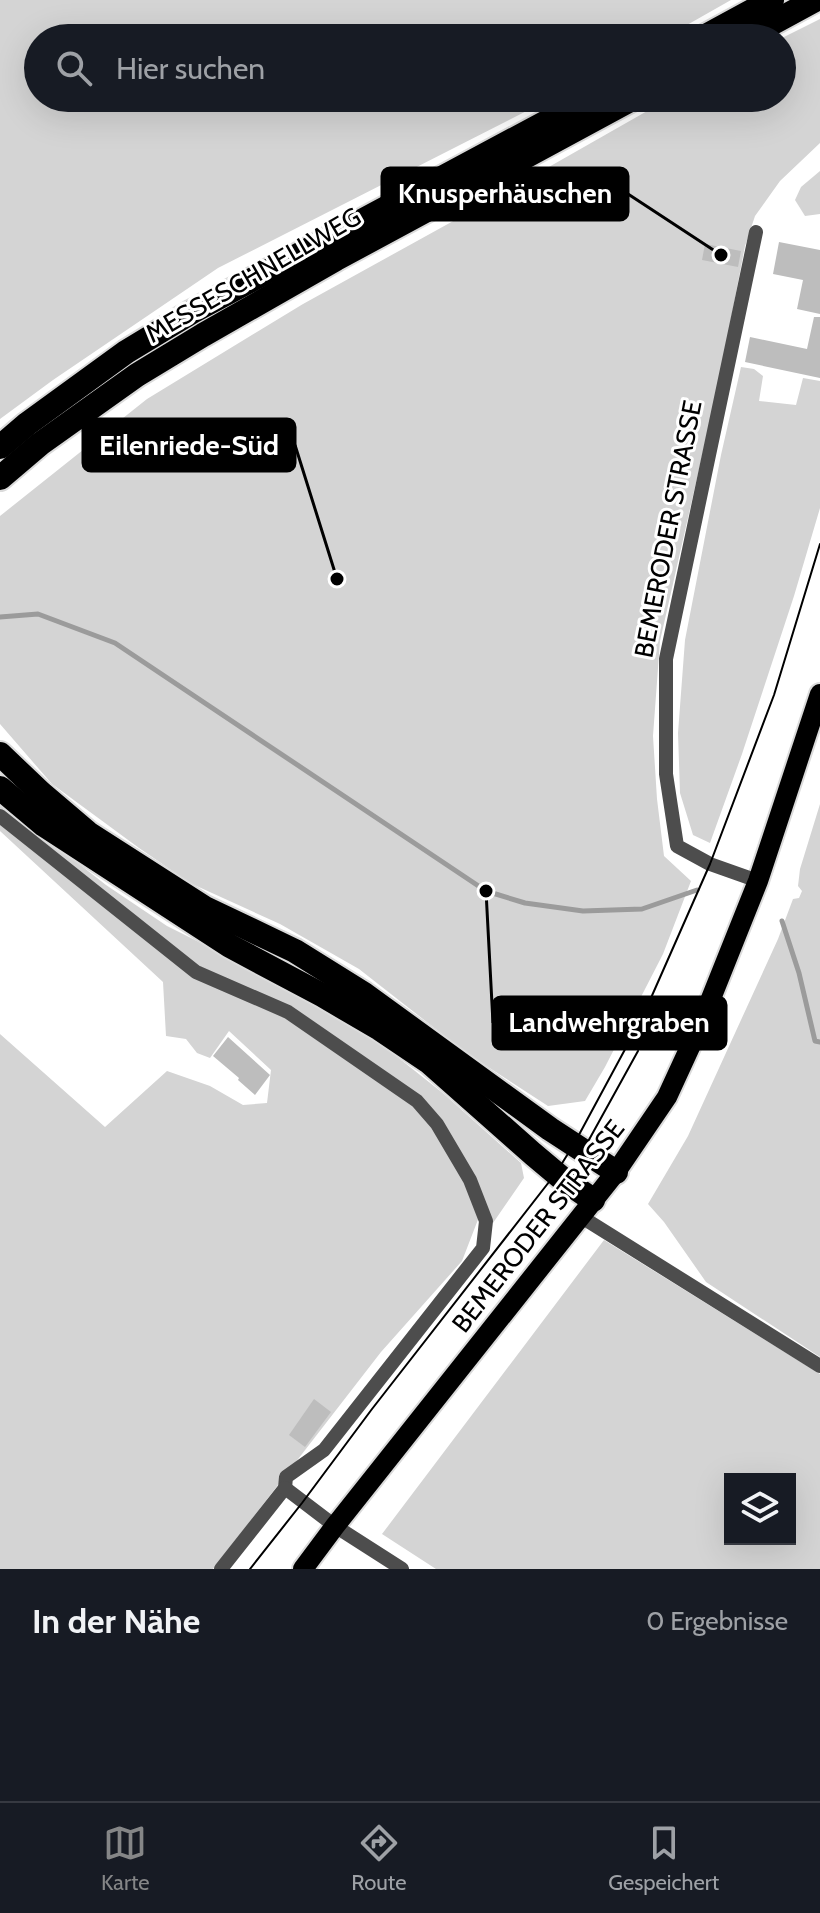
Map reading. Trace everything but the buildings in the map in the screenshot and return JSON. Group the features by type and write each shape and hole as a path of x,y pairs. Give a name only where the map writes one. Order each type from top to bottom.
{"highway":[{"path":"728,24 772,0"},
{"path":"771,24 815,0"},
{"name":"MESSESCHNELLWEG","path":"0,447 126,352 192,312 565,112"},
{"name":"MESSESCHNELLWEG","path":"0,478 40,444 137,375 336,259 608,112"},
{"path":"0,754 88,833 205,908 295,951 352,987 550,1129 616,1172"},
{"path":"0,788 44,825 230,946 322,995 429,1062 564,1180 586,1208"}],"main road":[{"name":"BEMERODER STRASSE","path":"303,1569 616,1172 667,1097 702,1021 758,881 820,694"}],"street":[{"name":"BEMERODER STRASSE","path":"756,232 666,659 666,774 677,846 710,864 758,881"},
{"path":"0,816 196,972 288,1012 417,1101 437,1124 470,1180 486,1221 483,1248 324,1450 286,1477 285,1488 221,1569"},
{"path":"586,1208 820,1366"},
{"path":"285,1488 335,1526 402,1569"}],"shaded area":[{"path":"0,0 731,0 689,24 24,24 24,112 524,112 218,268 0,419"},
{"path":"820,19 820,143 780,181 755,216 745,246 719,381 660,641 653,736 664,856 691,881 663,954 585,1101 548,1106 465,1052 359,969 280,924 190,883 52,784 0,724 0,516 147,399 303,304 645,112 796,112 796,31"},
{"path":"820,171 820,214 805,216 795,200 801,187"},
{"path":"741,367 754,369 763,376 759,401 796,405 803,378 820,381 820,508 794,596 710,843 693,835 680,793 678,733 685,640"},
{"path":"0,802 106,885 167,926 271,978 366,1032 444,1094 521,1163 524,1178 493,1223 479,1217 462,1261 381,1352 213,1569 0,1569 0,1034 105,1127 167,1071 210,1086 243,1105 267,1103 271,1070 229,1031 210,1058 197,1053 186,1039 166,1036 163,982 0,831"},
{"path":"820,804 820,1357 706,1282 648,1204 688,1136 778,939 793,899 799,898 802,891 798,886 800,869"},
{"path":"604,1240 820,1374 820,1569 436,1569 382,1534"}],"waterway":[{"path":"0,617 38,614 115,643 486,891 525,903 583,911 642,909 697,890"},
{"path":"782,921 799,973 815,1041 820,1042"}],"tram line":[{"path":"250,1569 556,1173 574,1144 643,1016 710,864 774,695 820,544"},
{"path":"580,1156 638,1051"}],"place":[{"name":"Knusperhäuschen","path":"721,255"},
{"name":"Eilenriede-Süd","path":"337,579"},
{"name":"Landwehrgraben","path":"486,891"}]}
